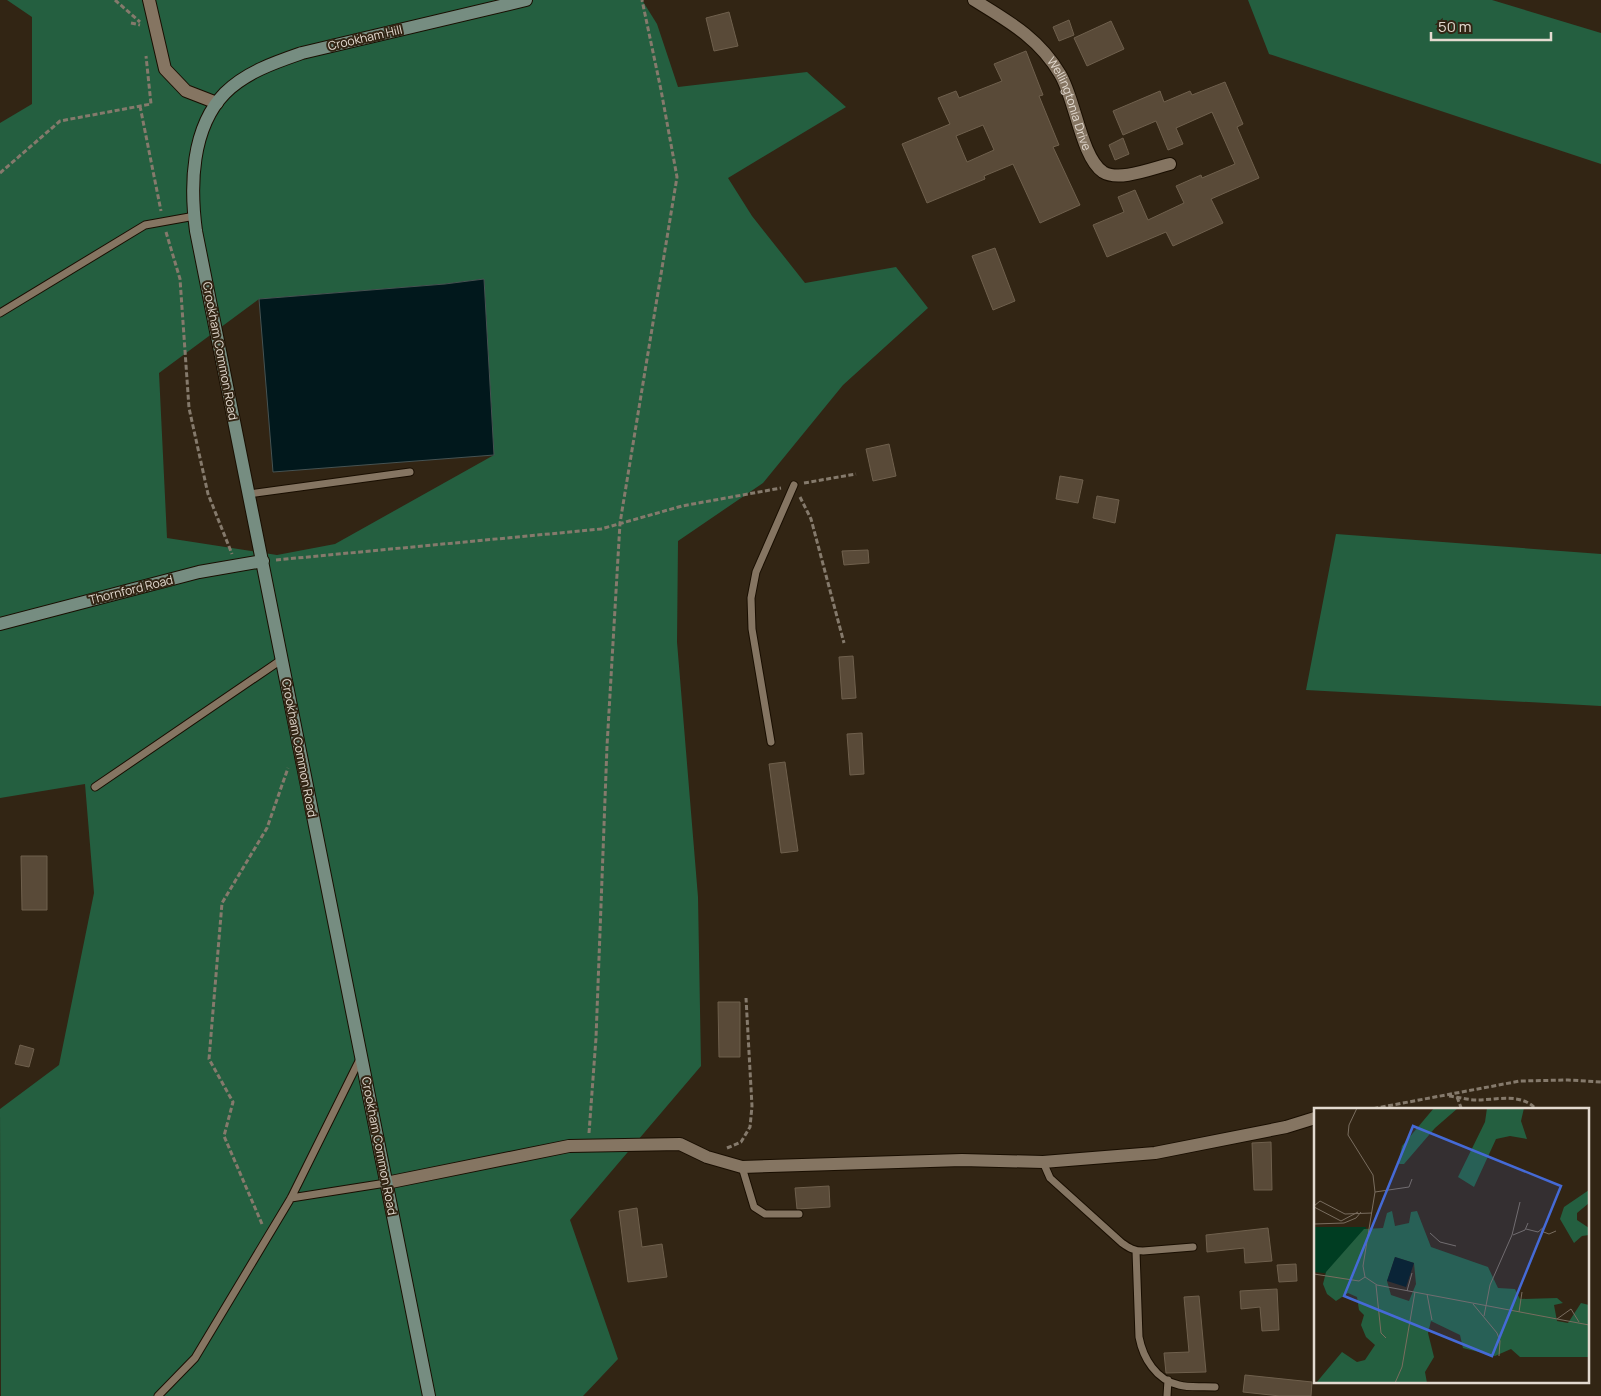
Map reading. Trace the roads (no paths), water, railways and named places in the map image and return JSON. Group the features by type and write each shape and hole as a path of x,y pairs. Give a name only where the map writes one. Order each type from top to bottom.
{"street":[{"path":"149,0 165,69 186,91 217,103"},
{"name":"Crookham Hill","path":"217,103 226,92 267,65 302,52 526,0"},
{"name":"Wellingtonia Drive","path":"974,0 1026,33 1039,46 1061,75 1086,147 1096,166 1112,175 1127,175 1170,164"},
{"name":"Crookham Common Road","path":"217,103 205,125 199,144 195,172 194,216 429,1396"},
{"name":"Thornford Road","path":"0,624 199,572 263,561"},
{"path":"386,1183 570,1146 680,1144 707,1157 742,1167 962,1160 1043,1162 1155,1153 1286,1127 1314,1118"}],"lane":[{"path":"0,313 145,225 194,216"},
{"path":"249,494 410,472"},
{"path":"771,742 752,629 751,598 756,572 794,485"},
{"path":"95,787 282,660"},
{"path":"158,1396 194,1358 291,1198 361,1055"},
{"path":"1043,1162 1050,1178 1122,1243 1136,1251 1192,1247"},
{"path":"742,1167 754,1207 765,1214 799,1214"},
{"path":"291,1198 386,1183"},
{"path":"1136,1251 1141,1347 1157,1374 1168,1380 1178,1385 1215,1387"},
{"path":"1168,1380 1168,1396"}],"water":[{"path":"484,279 494,455 273,472 259,299 445,284"}]}
